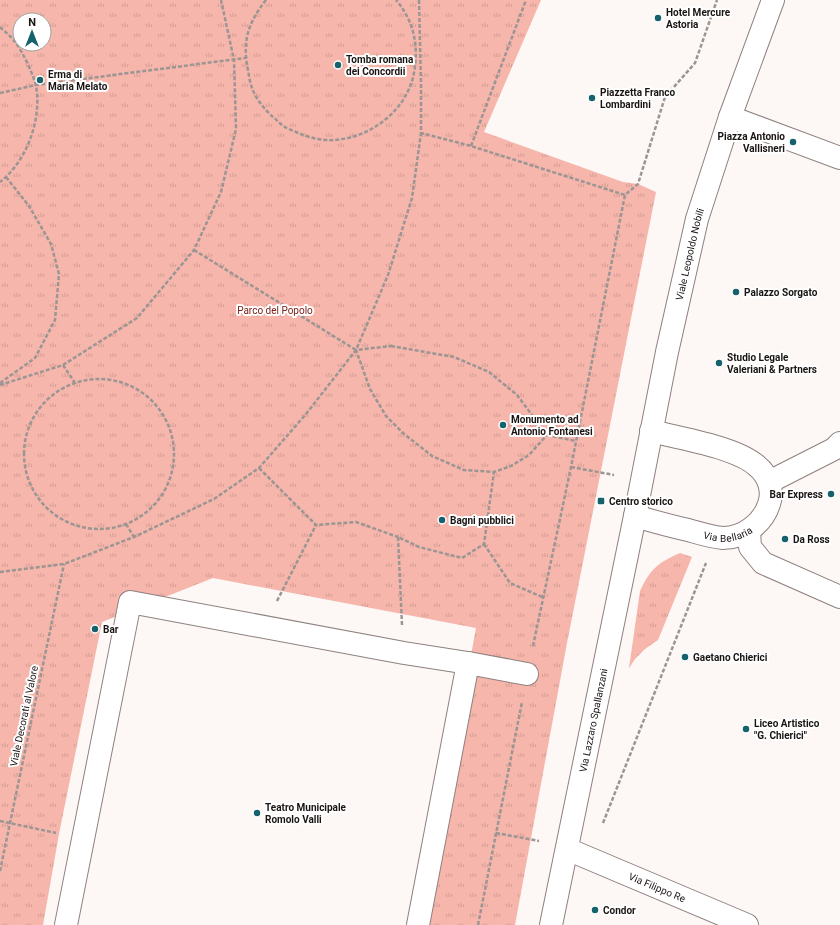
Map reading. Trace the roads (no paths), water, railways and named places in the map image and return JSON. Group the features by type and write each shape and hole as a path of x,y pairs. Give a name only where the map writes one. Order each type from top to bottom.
{"street":[{"name":"Viale Leopoldo Nobili","path":"635,516 668,345 700,206 730,117 773,0"},
{"path":"730,117 840,158"},
{"path":"651,431 730,451 745,457 757,465 765,474 769,482 771,492 770,502 762,520 749,531"},
{"path":"769,482 834,449 840,443"},
{"name":"Via Bellaria","path":"635,516 705,535 724,538 738,536 749,531 750,547 763,563 840,597"},
{"name":"Via Lazzaro Spallanzani","path":"551,925 635,516"},
{"path":"66,925 130,602 404,653 527,674"},
{"path":"418,925 468,663"},
{"name":"Via Filippo Re","path":"567,849 747,925"}],"place":[{"name":"Hotel Mercure Astoria","path":"658,18"},
{"name":"Tomba romana dei Concordii","path":"338,65"},
{"name":"Erma di Maria Melato","path":"40,80"},
{"name":"Piazzetta Franco Lombardini","path":"592,98"},
{"name":"Piazza Antonio Vallisneri","path":"793,142"},
{"name":"Palazzo Sorgato","path":"736,292"},
{"name":"Studio Legale Valeriani & Partners","path":"719,363"},
{"name":"Monumento ad Antonio Fontanesi","path":"503,425"},
{"name":"Bar Express","path":"831,494"},
{"name":"Centro storico","path":"601,501"},
{"name":"Bagni pubblici","path":"442,520"},
{"name":"Da Ross","path":"785,539"},
{"name":"Bar","path":"95,629"},
{"name":"Gaetano Chierici","path":"685,657"},
{"name":"Liceo Artistico \"G. Chierici\"","path":"746,729"},
{"name":"Teatro Municipale Romolo Valli","path":"257,813"},
{"name":"Condor","path":"595,910"}],"park label":[{"name":"Parco del Popolo","path":"275,310"}]}
